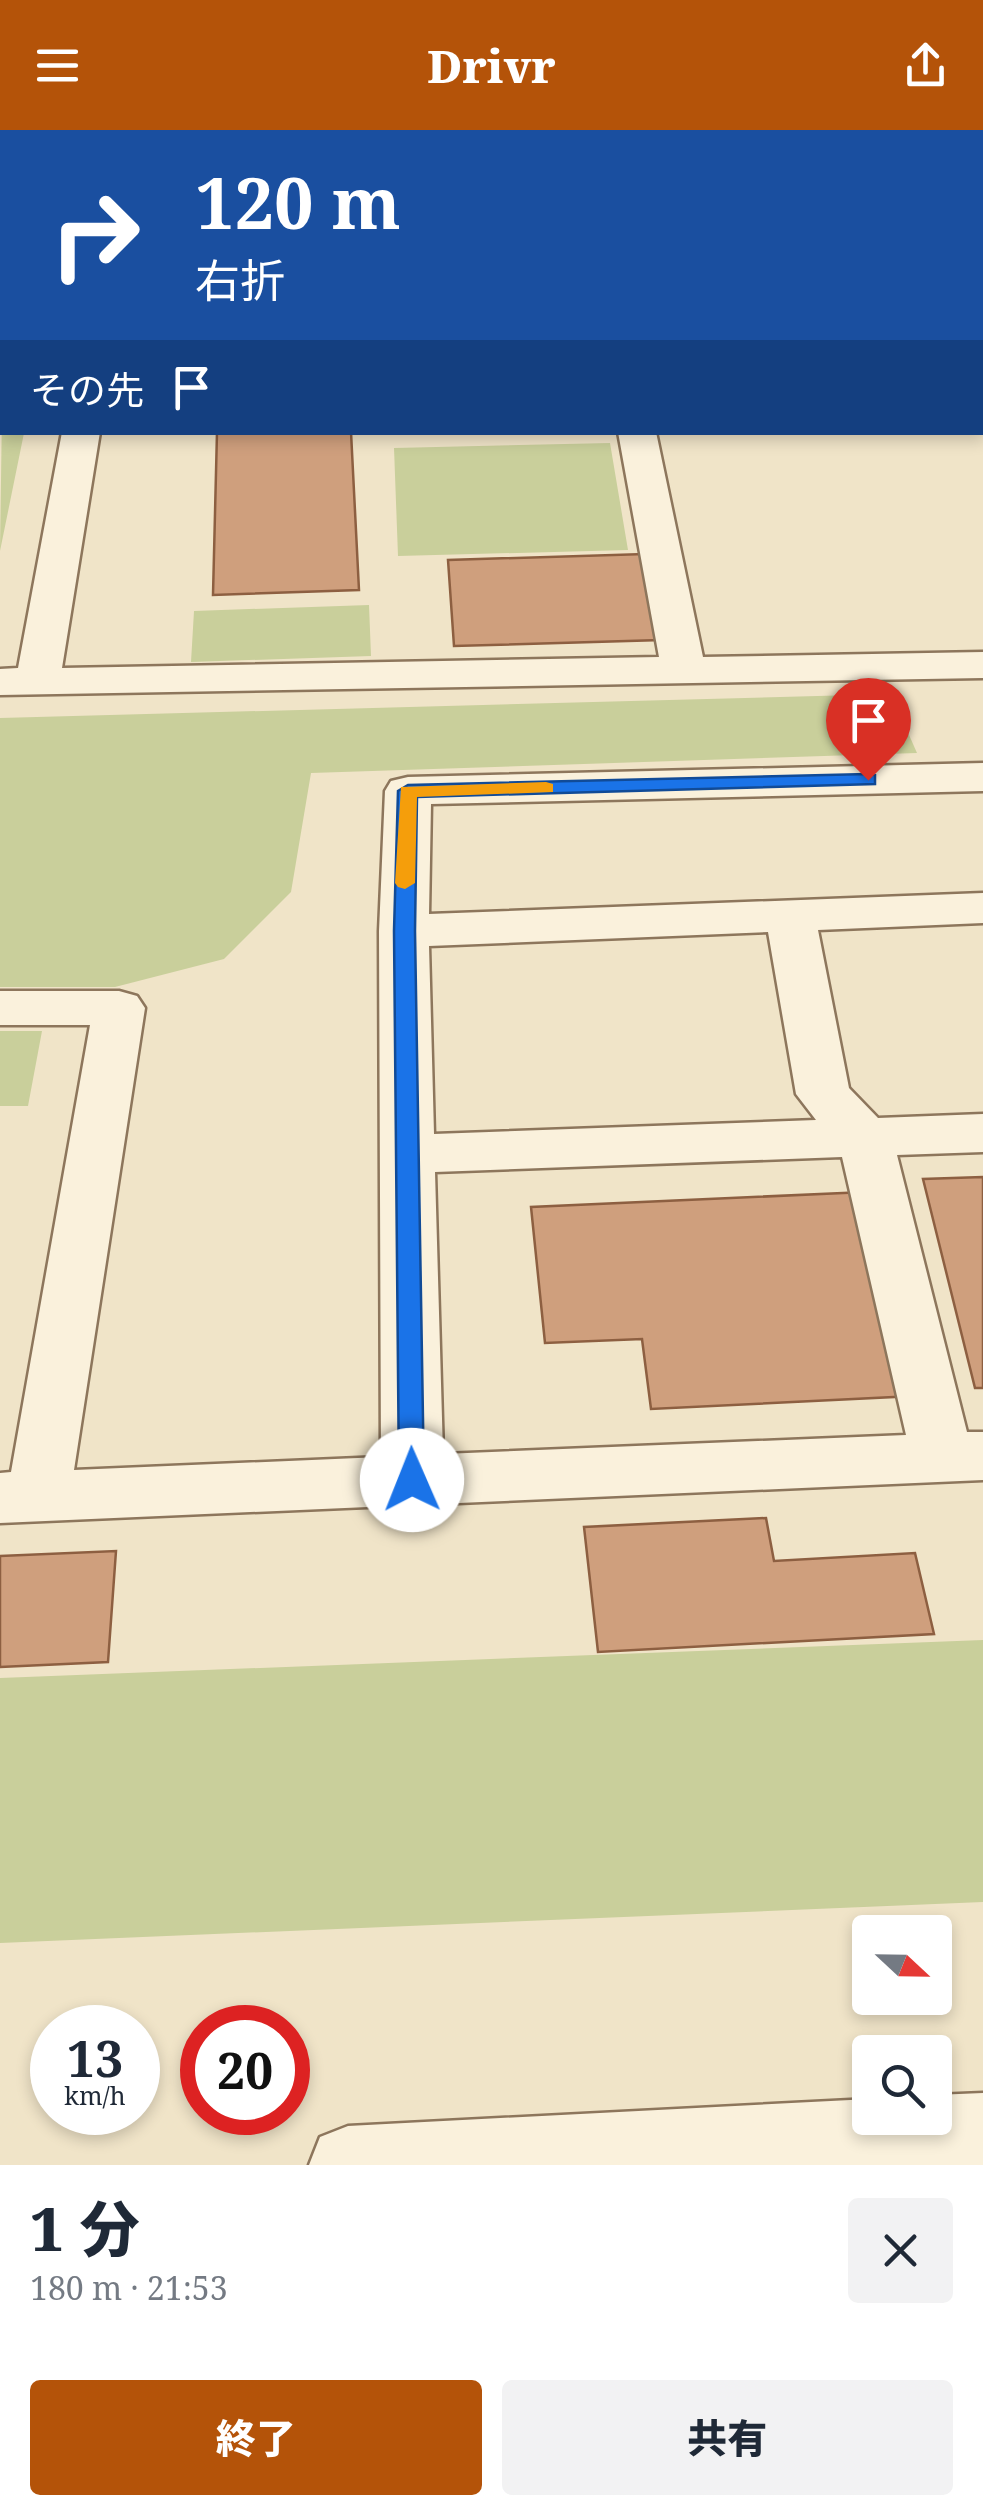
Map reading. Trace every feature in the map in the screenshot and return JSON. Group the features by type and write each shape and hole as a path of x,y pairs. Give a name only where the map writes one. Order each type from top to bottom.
{"street":[{"path":"80,435 19,682 684,674 983,666"},
{"path":"638,435 684,674"},
{"path":"412,1480 404,931 408,791 983,777"},
{"path":"404,931 983,908"},
{"path":"0,1008 119,1008 19,1497 963,1456 865,1138 824,1094 790,915"},
{"path":"407,1154 983,1133"},
{"path":"348,2165 983,2131"}],"green space":[{"path":"2,435 24,435 0,551"},
{"path":"610,443 628,550 398,556 394,448"},
{"path":"369,605 371,656 191,662 194,611"},
{"path":"891,694 917,753 311,773 291,892 224,959 115,987 0,987 0,718"},
{"path":"0,1031 42,1031 28,1106 0,1106"},
{"path":"983,1640 983,1902 0,1943 0,1678"}],"building":[{"path":"217,435 351,435 359,590 213,595"},
{"path":"645,554 661,640 454,646 448,560"},
{"path":"983,1177 983,1388 975,1388 923,1179"},
{"path":"865,1192 914,1396 651,1409 642,1339 545,1343 531,1207"},
{"path":"766,1518 774,1561 915,1553 934,1634 598,1652 584,1527"},
{"path":"116,1551 108,1662 0,1667 0,1556"}],"slow traffic":[{"path":"405,883 408,791 546,788"}],"route":[{"path":"412,1480 404,931 408,791 868,780"}]}
